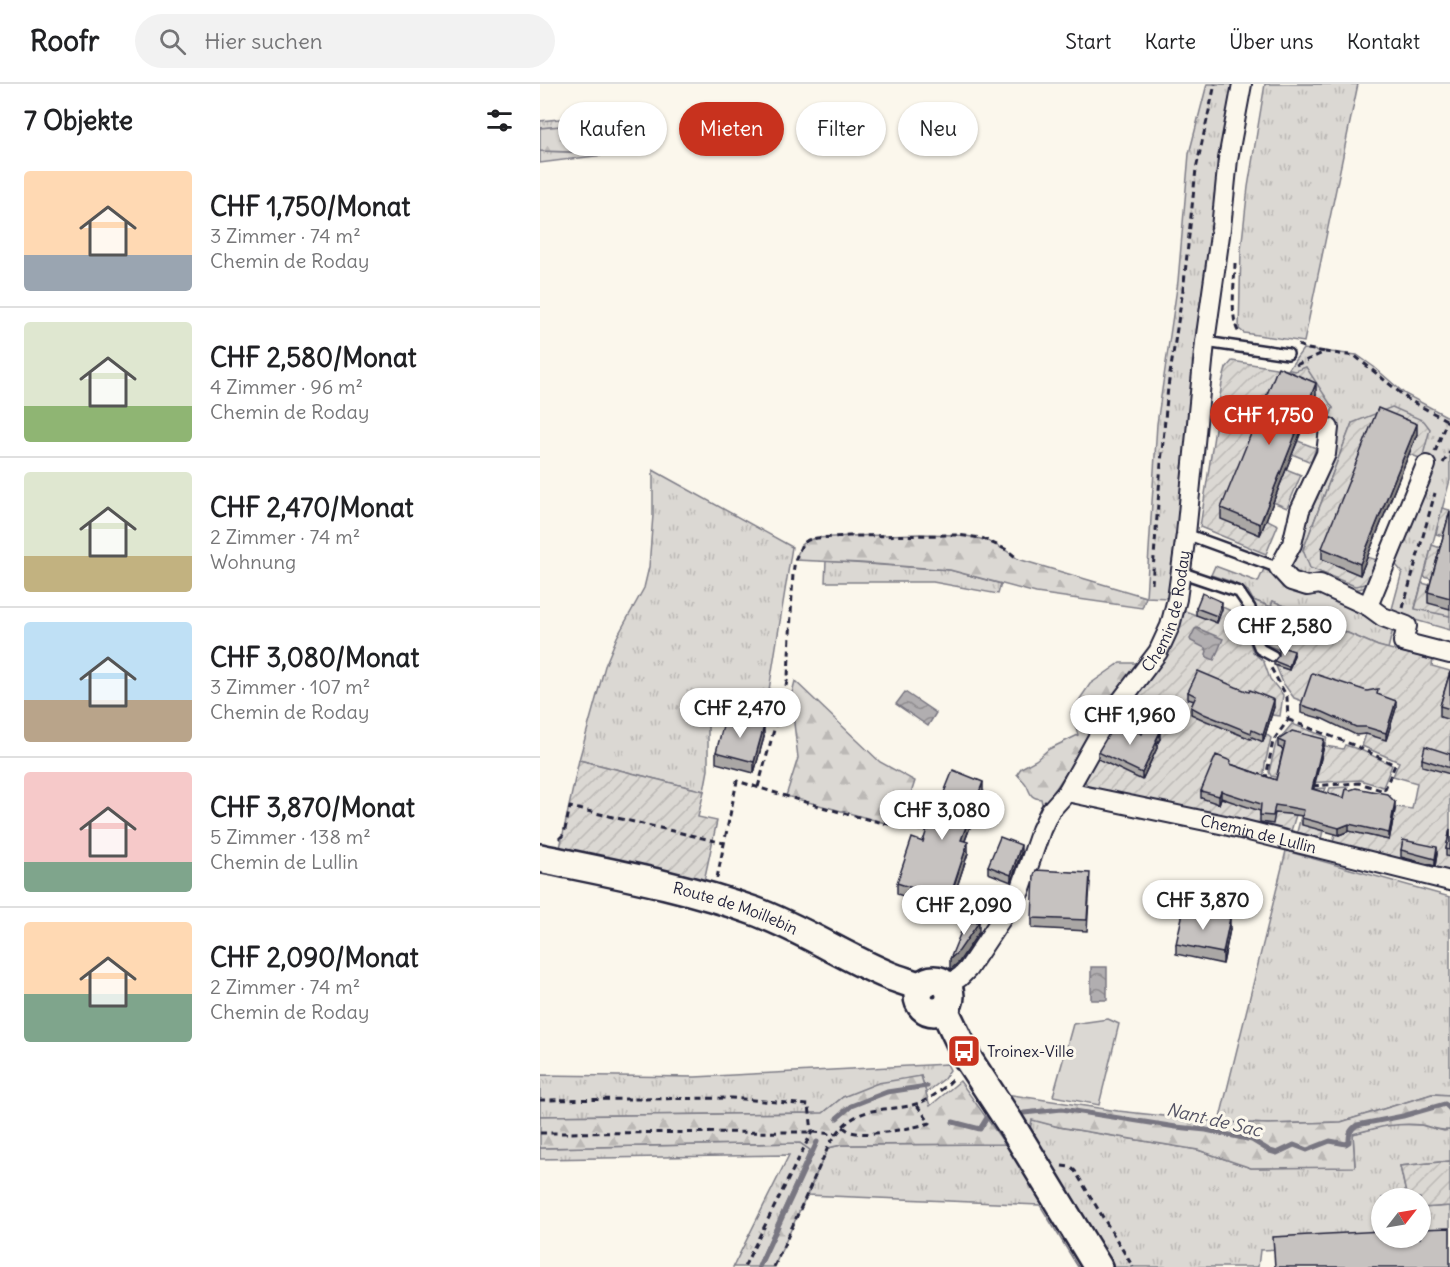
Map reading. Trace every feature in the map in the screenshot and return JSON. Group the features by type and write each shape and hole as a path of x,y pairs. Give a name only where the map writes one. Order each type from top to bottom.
{"street":[{"name":"Chemin de Roday","path":"937,994 968,969 1020,891 1050,811 1067,792 1111,714 1158,652 1170,626 1177,599 1186,534 1205,342 1228,159 1242,84"},
{"path":"1279,568 1292,544 1300,510 1326,454 1329,428"},
{"path":"1368,606 1434,468"},
{"name":"Chemin de Roday","path":"1279,568 1291,581 1306,586 1320,584 1368,606 1383,617 1399,622"},
{"path":"1399,622 1407,626 1403,642 1450,654"},
{"name":"Chemin de Lullin","path":"1067,792 1225,825 1450,881"},
{"name":"Route de Moillebin","path":"548,849 623,876 713,897 756,912 890,976 937,994"},
{"path":"937,994 968,1059 1098,1267"}],"lane":[{"path":"1205,342 1288,354"},
{"name":"Chemin de Roday","path":"1186,534 1279,568"},
{"path":"1180,572 1239,592 1250,608 1260,649 1273,656"}],"path":[{"path":"1152,584 1168,387 1184,283 1196,169 1215,84"},
{"path":"1235,260 1233,312 1235,327 1240,334"},
{"path":"1295,343 1308,349 1355,357 1409,400 1448,421 1434,456 1434,468"},
{"path":"1293,366 1325,352"},
{"path":"1434,468 1450,452"},
{"path":"1399,622 1436,492"},
{"path":"758,787 788,677 793,573 795,560 802,544 817,538 849,536 958,535 982,538 1018,559"},
{"path":"1273,656 1270,666 1287,697 1288,720 1273,741 1266,778 1276,780"},
{"path":"1288,720 1356,746 1395,765 1384,791 1359,783 1306,787"},
{"path":"721,861 737,781 808,803 900,827 936,832"},
{"path":"548,849 564,834 570,807 724,843"},
{"path":"774,1267 830,1143 843,1127 851,1119 868,1112 915,1104 933,1097 957,1075 968,1059"},
{"path":"540,1100 731,1098 808,1105 812,1132 744,1267"},
{"path":"843,1127 849,1132 860,1134 908,1129 930,1123 915,1104"},
{"path":"540,1133 812,1132 837,1134"},
{"path":"1042,1176 1062,1166 1073,1168 1132,1267"}],"green space":[{"path":"1207,84 1235,84 1226,126 1169,598 1146,597 1157,424 1178,281 1189,154"},
{"path":"1265,84 1358,84 1304,342 1244,333 1239,329 1241,250 1248,187"},
{"path":"558,119 558,127 540,128 540,121"},
{"path":"558,126 558,152 540,151 540,128"},
{"path":"540,151 558,152 558,156 595,156 540,163"},
{"path":"1303,349 1357,355 1405,394 1450,418 1450,480 1415,608 1450,616 1450,630 1394,614 1392,609 1402,572 1396,565 1395,557 1422,459 1352,423 1303,550 1371,583 1358,589 1343,588 1313,575 1306,578 1291,571 1290,563 1333,408 1295,371 1288,370"},
{"path":"1232,361 1295,371 1306,367 1333,408 1328,421 1309,412 1316,394 1222,518 1260,534 1266,519 1278,525 1266,554 1200,527 1222,383 1226,368"},
{"path":"1392,407 1424,421 1430,429 1422,459 1409,454 1322,559 1360,575 1367,557 1380,561 1371,583 1355,586 1310,568 1303,550 1352,423"},
{"path":"1298,441 1316,448 1311,462 1292,454"},
{"path":"1286,469 1301,475 1287,508 1273,502"},
{"path":"653,470 792,547 769,690 762,704 755,702 749,721 708,708 708,770 704,791 579,760 605,666 617,637 644,588 649,567 653,515"},
{"path":"1442,508 1450,510 1450,524 1446,537 1436,534"},
{"path":"920,534 960,535 982,539 1018,559 1146,597 1142,608 1036,593 950,570 795,560 802,544 817,538"},
{"path":"1432,545 1443,549 1435,580 1424,577"},
{"path":"826,561 950,570 1001,584 998,594 933,582 825,582"},
{"path":"1215,566 1258,582 1264,569 1276,574 1290,589 1308,596 1325,593 1365,613 1379,625 1393,629 1388,649 1273,601 1271,607 1253,600 1248,591 1232,582 1211,575"},
{"path":"1422,583 1433,586 1450,609 1450,616 1415,609"},
{"path":"1203,598 1242,616 1253,652 1264,662 1270,679 1283,695 1280,716 1271,715 1273,707 1198,717 1250,739 1252,737 1263,741 1266,734 1271,738 1263,782 1275,812 1296,815 1291,831 1089,791 1085,781 1113,722 1167,653 1185,611 1196,615"},
{"path":"1253,600 1271,607 1273,601 1378,646 1433,660 1432,666 1450,671 1450,873 1400,863 1333,842 1335,834 1339,835 1349,831 1389,840 1396,807 1412,809 1417,783 1393,776 1399,762 1362,746 1366,734 1294,698 1283,683 1276,666 1289,670 1294,655 1269,646 1263,640"},
{"path":"1120,663 1139,663 1043,808 1041,799 1032,796 1026,784 1017,774 1021,768 1036,760 1049,749 1078,735 1071,712 1090,684"},
{"path":"795,681 880,762 915,781 900,827 786,796 798,758 791,697"},
{"path":"1292,724 1327,737 1325,746 1343,749 1345,745 1392,765 1383,787 1360,780 1306,783 1271,776 1269,772 1276,743"},
{"path":"579,760 704,791 698,817 717,821 704,881 560,848"},
{"path":"1348,787 1345,801 1326,799 1330,788"},
{"path":"1326,788 1322,798 1302,824 1323,831 1321,839 1297,832 1308,789"},
{"path":"1286,851 1450,897 1450,1095 1432,1094 1341,1122 1268,1124 1219,1122"},
{"path":"1108,1019 1119,1024 1099,1105 1053,1096 1073,1024"},
{"path":"947,1064 950,1070 944,1079 926,1093 921,1076 843,1097 823,1113 540,1116 540,1075 695,1077"},
{"path":"921,1076 930,1106 960,1081 1005,1144 841,1145 828,1148 774,1267 757,1267 810,1150 800,1143 540,1148 540,1116 823,1113 843,1097 878,1083"},
{"path":"1006,1094 1118,1111 1219,1122 1268,1124 1341,1122 1432,1094 1450,1095 1450,1130 1403,1124 1353,1134 1355,1167 1251,1168 1198,1150 1059,1127 1032,1120 1029,1134"},
{"path":"1031,1119 1059,1127 1198,1150 1251,1168 1355,1166 1353,1134 1390,1124 1421,1125 1444,1131 1450,1130 1450,1161 1400,1166 1405,1188 1371,1188 1371,1245 1260,1250 1258,1267 1112,1267 1029,1134"},
{"path":"1010,1141 1087,1267 1078,1267 1040,1205 807,1195 828,1148 841,1145 1005,1144"},
{"path":"800,1143 810,1150 757,1267 733,1267 789,1155 540,1159 540,1148"},
{"path":"1450,1161 1450,1206 1431,1207 1431,1188 1405,1188 1400,1166"},
{"path":"1450,1206 1450,1242 1431,1243 1431,1207"}],"water":[{"path":"1197,628 1223,639 1214,660 1207,657 1205,648 1191,641"},
{"path":"905,692 936,713 928,726 896,704"},
{"path":"1091,967 1107,967 1107,1000 1091,1000"}],"building":[{"path":"1278,367 1316,383 1260,524 1221,508"},
{"path":"1378,408 1417,424 1360,564 1322,548"},
{"path":"1450,511 1450,598 1428,592"},
{"path":"1202,593 1222,602 1217,616 1196,608"},
{"path":"1279,646 1294,651 1289,667 1274,661 1279,655"},
{"path":"1198,671 1274,700 1263,735 1252,730 1251,733 1191,707 1196,696 1188,692"},
{"path":"1450,672 1450,709 1440,706"},
{"path":"1312,673 1367,691 1378,689 1377,694 1396,701 1386,733 1366,727 1356,727 1301,705"},
{"path":"726,715 764,726 754,762 716,752"},
{"path":"1116,722 1142,734 1146,725 1160,732 1142,773 1098,752"},
{"path":"1292,731 1324,739 1312,789 1344,798 1346,789 1356,788 1387,794 1395,802 1389,833 1349,824 1339,828 1302,818 1304,810 1275,805 1273,816 1260,815 1261,804 1221,791 1219,796 1201,791 1216,755 1231,761 1230,764 1276,780 1285,743 1278,740"},
{"path":"1425,746 1450,754 1450,768 1422,759"},
{"path":"953,770 983,782 961,840 968,842 949,900 897,883 912,838 923,842"},
{"path":"1450,829 1450,850 1446,849"},
{"path":"1000,837 1021,845 1011,875 988,866"},
{"path":"1403,840 1437,847 1435,859 1401,850"},
{"path":"1036,870 1090,873 1087,920 1032,918"},
{"path":"1184,908 1230,918 1223,953 1176,944"},
{"path":"965,922 979,922 959,951 950,959"},
{"path":"1450,1228 1450,1267 1275,1267 1273,1237 1371,1232 1371,1248 1431,1248 1431,1229"}],"waterway":[{"name":"Nant de Sac","path":"837,1118 851,1106 887,1092 927,1086"},
{"name":"Nant de Sac","path":"1024,1113 1062,1109 1206,1130 1252,1140 1277,1153 1294,1145 1307,1150 1330,1141 1346,1144 1349,1142 1351,1130 1357,1125 1403,1116 1445,1104 1450,1109"},
{"name":"Nant de Sac","path":"953,1122 980,1129 988,1116"},
{"name":"Nant de Sac","path":"759,1267 817,1142"}],"place":[{"name":"Troinex-Ville","path":"964,1051"}]}
